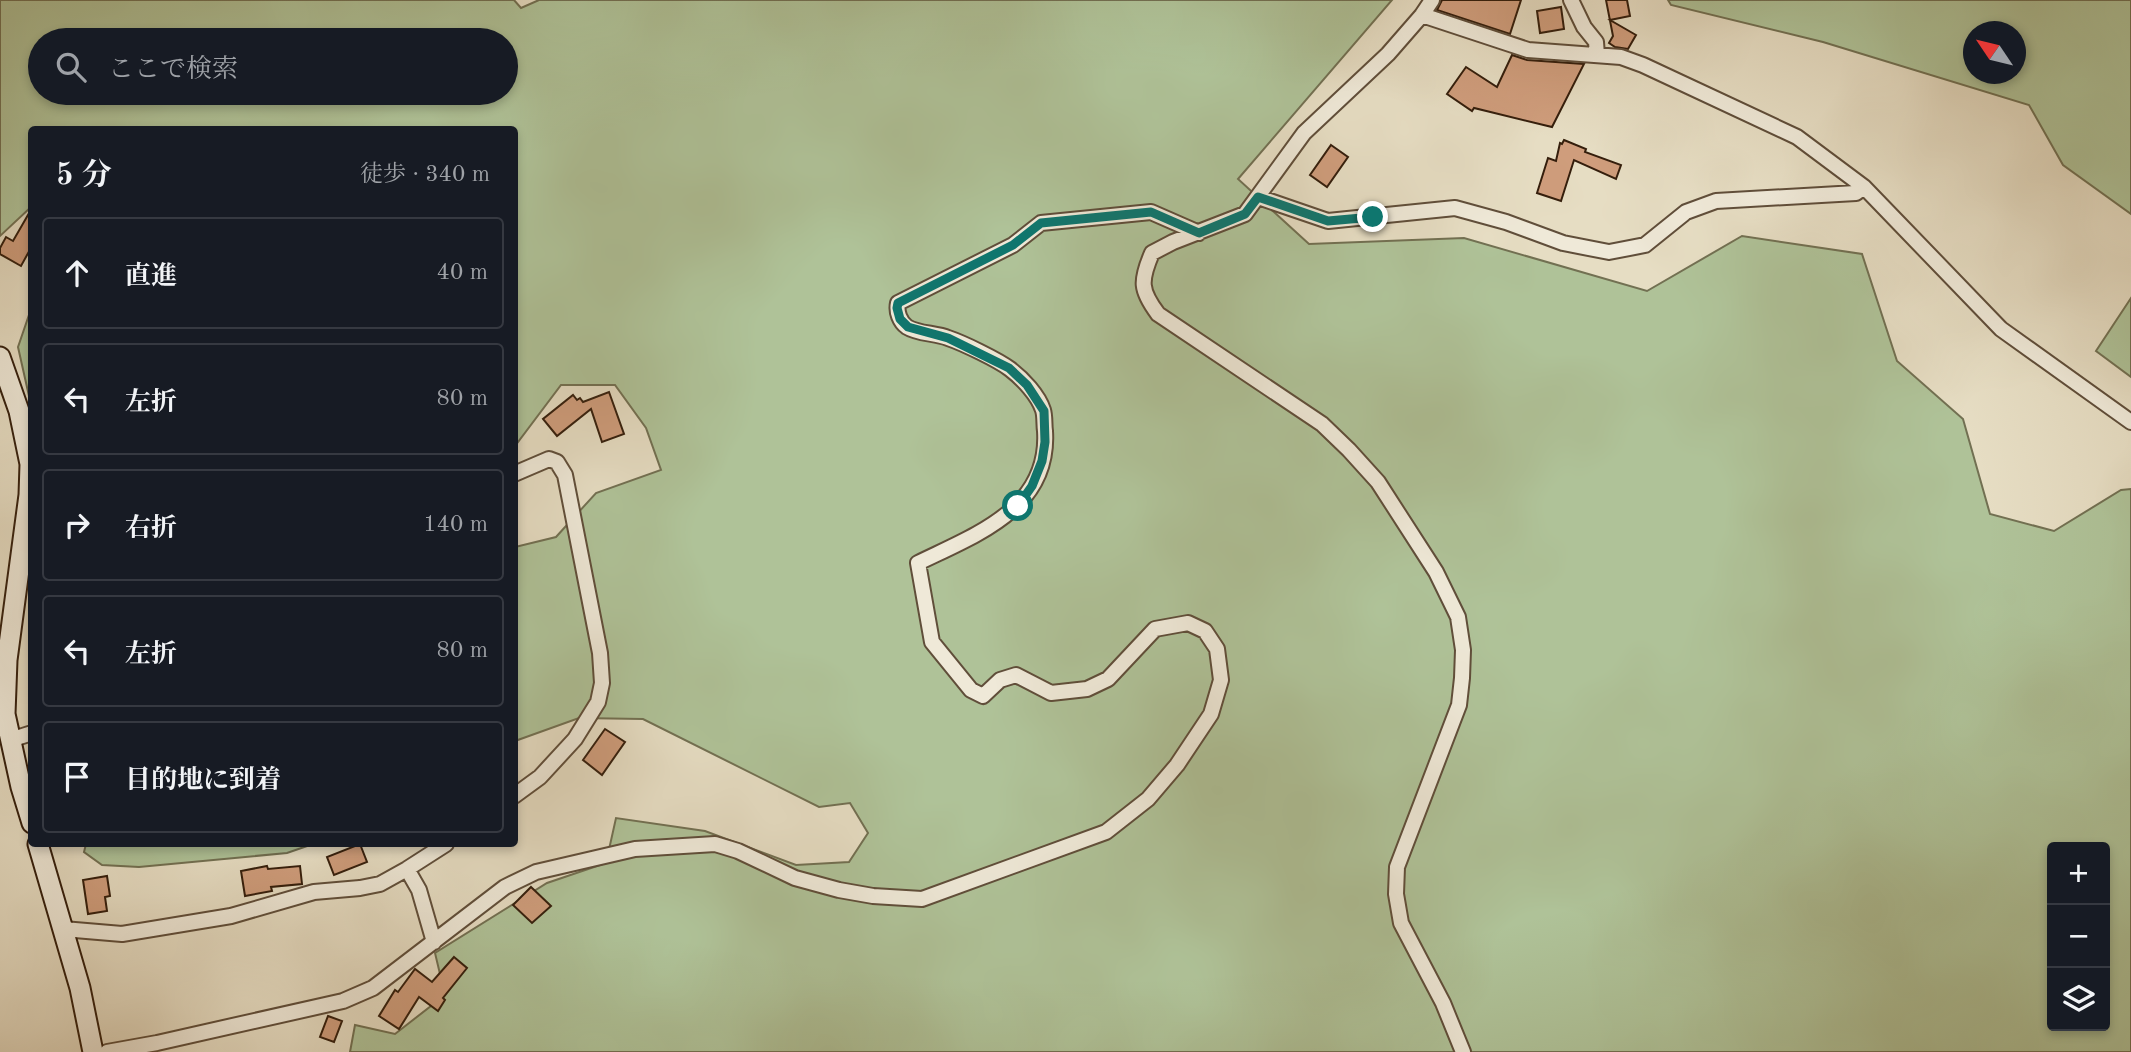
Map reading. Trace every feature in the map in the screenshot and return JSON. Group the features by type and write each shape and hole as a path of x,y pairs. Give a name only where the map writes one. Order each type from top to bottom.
{"street":[{"path":"1432,0 1388,54 1304,133 1245,214 1152,253 1143,275 1147,298 1158,314 1322,425 1349,450 1378,482 1399,514 1436,572 1458,617 1463,650 1459,705 1397,867 1396,894 1401,923 1444,1003 1463,1052"},
{"path":"1571,0 1584,27 1596,42 1597,55"},
{"path":"1422,15 1528,50 1621,57 1797,137 1864,187 2001,329 2131,422"},
{"path":"1258,197 1328,221 1455,208 1506,222 1563,243 1609,252 1645,245 1686,212 1716,201 1856,193 1864,187"},
{"path":"107,1052 343,1001 373,988 506,887 536,872 635,849 715,844 738,851 795,878 839,890 873,896 922,899 1106,832 1148,799 1177,765 1211,714 1221,680 1217,649 1205,631 1188,622 1156,629 1108,680 1087,689 1051,693 1016,675 1000,681 983,696 971,690 932,642 918,563 984,531 1018,506 1032,486 1042,461 1045,442 1044,411 1027,385 1009,368 948,338 908,327 900,319 897,308 898,303 1013,245 1041,223 1151,212 1199,233"},
{"path":"0,357 19,411 28,454"},
{"path":"518,472 550,459 557,462 565,475 600,653 602,683 598,702 575,739 540,777 518,793"},
{"path":"28,502 7,660 5,714 28,808"},
{"path":"10,740 28,734"},
{"path":"39,847 80,988 93,1052"},
{"path":"63,929 122,934 231,916 314,892 380,884 441,847"},
{"path":"407,869 419,890 434,942"}],"green space":[{"path":"0,0 514,0 521,8 539,0 1392,0 1238,179 1309,244 1464,238 1647,291 1742,236 1862,254 1897,361 1963,419 1990,514 2054,531 2121,490 2131,489 2131,1052 350,1052 355,1025 395,1034 445,995 435,953 547,883 606,863 616,818 705,831 796,865 849,862 868,833 850,803 819,807 643,719 579,718 518,740 518,546 556,537 596,493 661,470 646,428 615,385 561,385 518,442 518,126 28,126 28,210 0,236"},
{"path":"1668,0 2131,0 2131,214 2063,165 2029,105 1823,42 1671,5"},
{"path":"2131,298 2131,377 2096,351"},
{"path":"28,318 28,392 18,347"},
{"path":"85,847 304,847 287,853 139,867 102,865 84,852"}],"building":[{"path":"1442,0 1521,0 1510,34 1437,10"},
{"path":"1606,0 1627,0 1630,16 1610,20 1636,35 1628,49 1609,43 1613,36"},
{"path":"1561,7 1564,29 1540,33 1537,11"},
{"path":"1512,55 1527,60 1584,64 1552,127 1474,108 1472,111 1447,94 1466,67 1497,87"},
{"path":"1564,140 1586,149 1585,152 1621,165 1616,179 1574,160 1561,201 1537,193 1548,158 1556,161 1560,143"},
{"path":"1331,145 1348,157 1327,187 1310,175"},
{"path":"28,215 28,253 21,266 0,254 6,237 13,241"},
{"path":"609,392 624,434 602,442 591,409 557,436 543,419 573,395 583,402"},
{"path":"605,729 625,742 602,775 583,760"},
{"path":"352,847 361,847 367,862 334,875 327,857"},
{"path":"267,866 268,869 300,866 302,884 271,887 272,891 245,896 241,871"},
{"path":"107,876 110,896 105,897 107,911 88,914 83,880"},
{"path":"531,887 551,906 532,923 513,905"},
{"path":"454,957 467,968 443,998 445,1000 438,1011 419,997 399,1029 379,1016 395,990 398,992 415,969 432,982"},
{"path":"328,1016 342,1021 334,1042 320,1037"}],"route":[{"path":"1018,506 1032,486 1042,461 1045,442 1044,411 1027,385 1009,368 948,338 908,327 900,319 898,303 1013,245 1041,223 1151,212 1199,233 1245,214 1258,197 1328,221 1373,217"}]}
